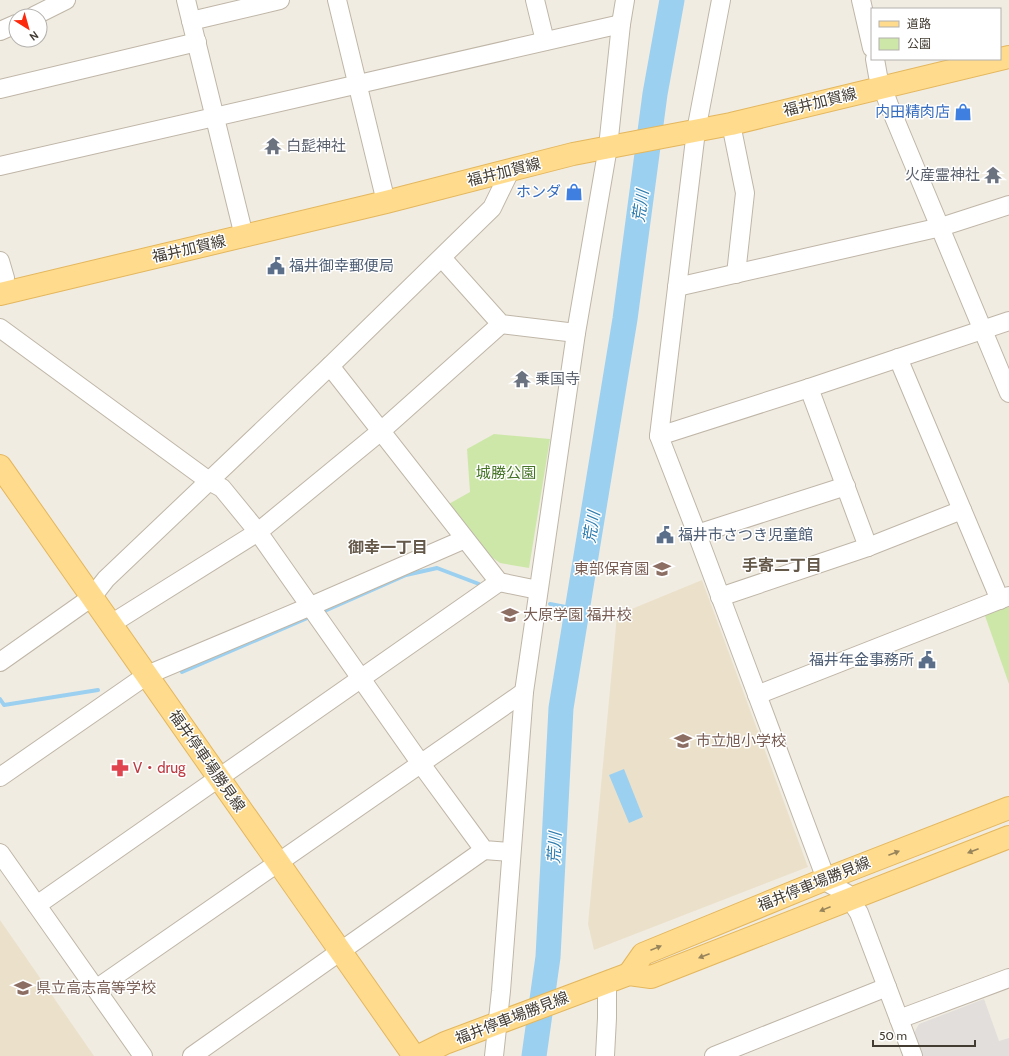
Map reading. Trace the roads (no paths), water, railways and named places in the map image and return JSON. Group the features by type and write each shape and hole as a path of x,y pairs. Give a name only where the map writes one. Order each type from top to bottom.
{"main road":[{"name":"福井加賀線","path":"2,278 244,236 386,202 573,154 731,124 996,60"},
{"name":"福井停車場勝見線","path":"0,466 414,1056"},
{"name":"福井停車場勝見線","path":"629,974 643,954 826,879 1009,808"},
{"name":"福井停車場勝見線","path":"419,1056 445,1044 629,974 651,977 1009,837"}],"street":[{"path":"48,9 66,0"},
{"path":"186,0 244,236"},
{"path":"191,21 280,0"},
{"path":"337,0 386,202"},
{"path":"535,0 544,41"},
{"path":"494,1056 500,1023 511,852 524,692 576,333 613,146 621,24 625,0"},
{"path":"721,0 696,130 659,436 826,879 830,884 846,893 851,898 859,914 913,1056"},
{"path":"861,0 871,44"},
{"path":"0,166 621,24"},
{"path":"0,89 197,42"},
{"path":"875,60 878,76 1009,393"},
{"path":"731,124 745,193 736,274"},
{"path":"0,662 92,597 106,579 330,366 492,208 510,171"},
{"path":"677,287 941,227 1009,205"},
{"path":"442,258 501,324 576,333"},
{"path":"659,436 809,388 1009,321"},
{"path":"111,624 258,532 381,431 501,324"},
{"path":"0,328 209,481 222,488 258,532 421,764 484,850"},
{"path":"757,695 1005,598 962,510 898,358"},
{"path":"330,366 499,582 538,590"},
{"path":"809,388 868,547"},
{"path":"697,534 846,486"},
{"path":"720,597 868,547 962,510"},
{"path":"0,777 147,675 311,607 465,538"},
{"path":"37,904 499,582"},
{"path":"96,989 524,692"},
{"path":"192,1056 484,850 511,852"},
{"path":"0,853 143,1056"},
{"path":"899,1019 1009,978"},
{"path":"604,1056 607,1018 606,983"},
{"path":"714,1056 887,987"}],"water":[{"path":"624,769 643,817 629,823 609,775"}],"waterway":[{"name":"荒川","path":"534,1056 548,957 561,708 625,319 655,94 672,0"},
{"path":"320,613 406,575 437,568 479,584"},
{"path":"550,604 576,609"},
{"path":"182,672 312,616"},
{"path":"0,699 4,705 98,690"}],"place":[{"name":"内田精肉店","path":"963,112"},
{"name":"白髭神社","path":"273,146"},
{"name":"火産霊神社","path":"993,175"},
{"name":"ホンダ","path":"574,192"},
{"name":"福井御幸郵便局","path":"276,266"},
{"name":"乗国寺","path":"522,379"},
{"name":"福井市さつき児童館","path":"665,535"},
{"name":"東部保育園","path":"662,569"},
{"name":"大原学園 福井校","path":"510,615"},
{"name":"福井年金事務所","path":"927,660"},
{"name":"市立旭小学校","path":"683,741"},
{"name":"V・drug","path":"120,768"},
{"name":"県立高志高等学校","path":"23,988"}],"district":[{"name":"御幸一丁目","path":"388,547"},
{"name":"手寄二丁目","path":"782,565"}],"park label":[{"name":"城勝公園","path":"506,473"}]}
